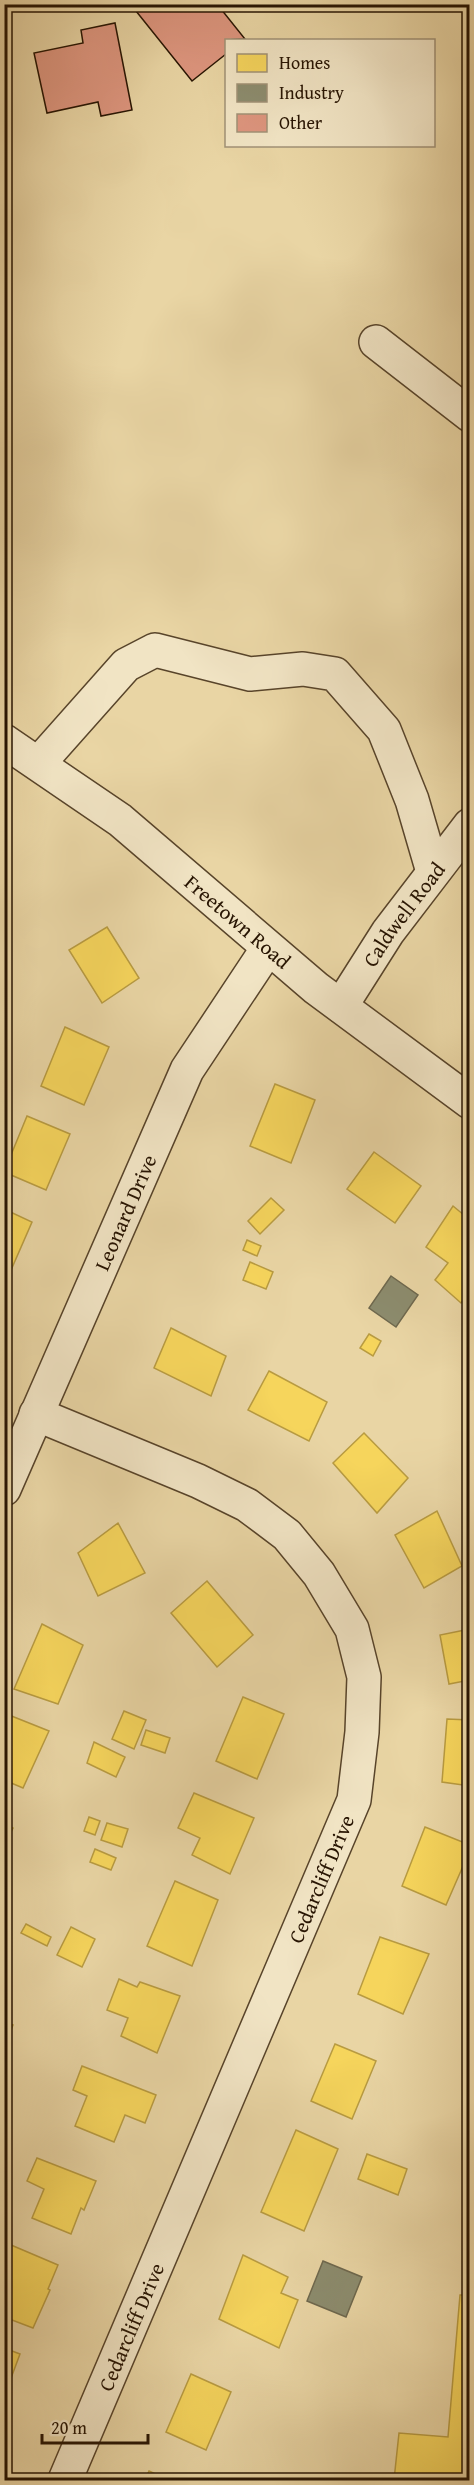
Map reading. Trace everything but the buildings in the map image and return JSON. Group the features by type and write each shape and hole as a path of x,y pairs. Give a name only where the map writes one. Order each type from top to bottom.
{"street":[{"path":"376,342 470,416"},
{"path":"39,763 126,665 155,650 250,674 303,669 334,674 384,730 412,800 433,872"},
{"name":"Freetown Road","path":"4,741 88,797 146,841 268,948 341,1006 470,1102"},
{"name":"Caldwell Road","path":"341,1006 388,932 470,825"},
{"name":"Leonard Drive","path":"4,1489 187,1070 268,948"},
{"name":"Cedarcliff Drive","path":"36,1414 198,1481 248,1505 287,1534 319,1574 352,1629 364,1677 363,1732 354,1800 65,2481"}]}
